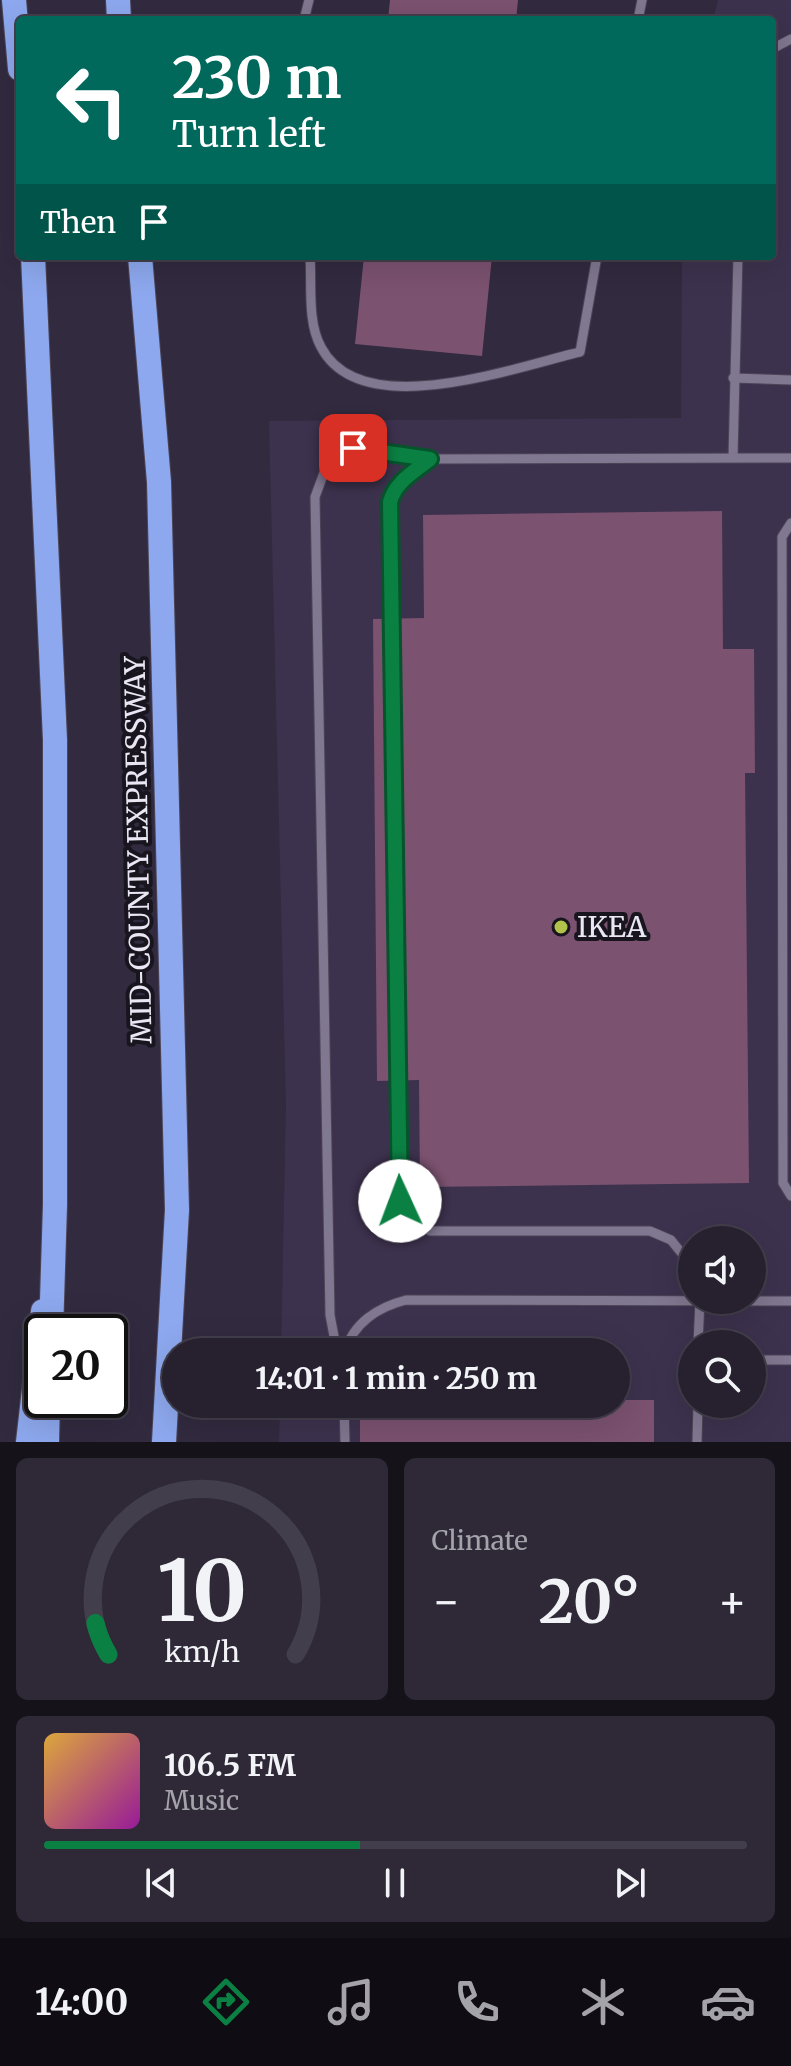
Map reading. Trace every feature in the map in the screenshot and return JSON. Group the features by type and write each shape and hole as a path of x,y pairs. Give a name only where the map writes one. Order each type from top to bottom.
{"highway":[{"path":"14,0 16,23"},
{"path":"33,260 55,740 55,1205 52,1314"},
{"name":"MID-COUNTY EXPRESSWAY","path":"140,260 159,482 177,1210 164,1442"},
{"path":"28,1442 55,1205"},
{"path":"171,1442 177,1210"},
{"path":"47,1442 48,1418"}],"lane":[{"path":"310,260 314,332 328,358 356,381 373,386 420,388 580,352 596,260"},
{"path":"733,457 738,260"},
{"path":"733,378 791,380"},
{"path":"334,1338 330,1315 315,497 328,462 343,451 371,448 430,459 791,458"},
{"path":"430,459 402,481 393,491 390,502 400,1201 413,1222 430,1231 650,1231 671,1240 678,1249"},
{"path":"791,523 782,537 781,850 783,1183 791,1196"},
{"path":"349,1338 365,1320 406,1300 678,1300"},
{"path":"766,1301 791,1301"},
{"path":"766,1360 791,1360"},
{"path":"344,1418 345,1442"},
{"path":"697,1442 698,1418"}],"shaded area":[{"path":"718,0 791,0 791,1442 279,1442 280,1418 630,1418 630,1338 281,1338 286,1105 269,421 681,418 682,260 776,260 776,16 714,16"}],"building":[{"path":"390,0 518,0 516,16 388,16"},
{"path":"364,260 492,260 482,356 355,344"},
{"name":"IKEA","path":"722,511 723,649 754,649 755,773 745,773 749,1183 420,1187 419,1080 377,1081 373,619 424,618 423,515"},
{"path":"630,1400 654,1400 654,1442 360,1442 360,1418 630,1418"}],"place":[{"name":"IKEA","path":"561,927"}],"route":[{"path":"353,448 371,448 430,459 402,481 393,491 390,502 395,1082 400,1201"}]}
